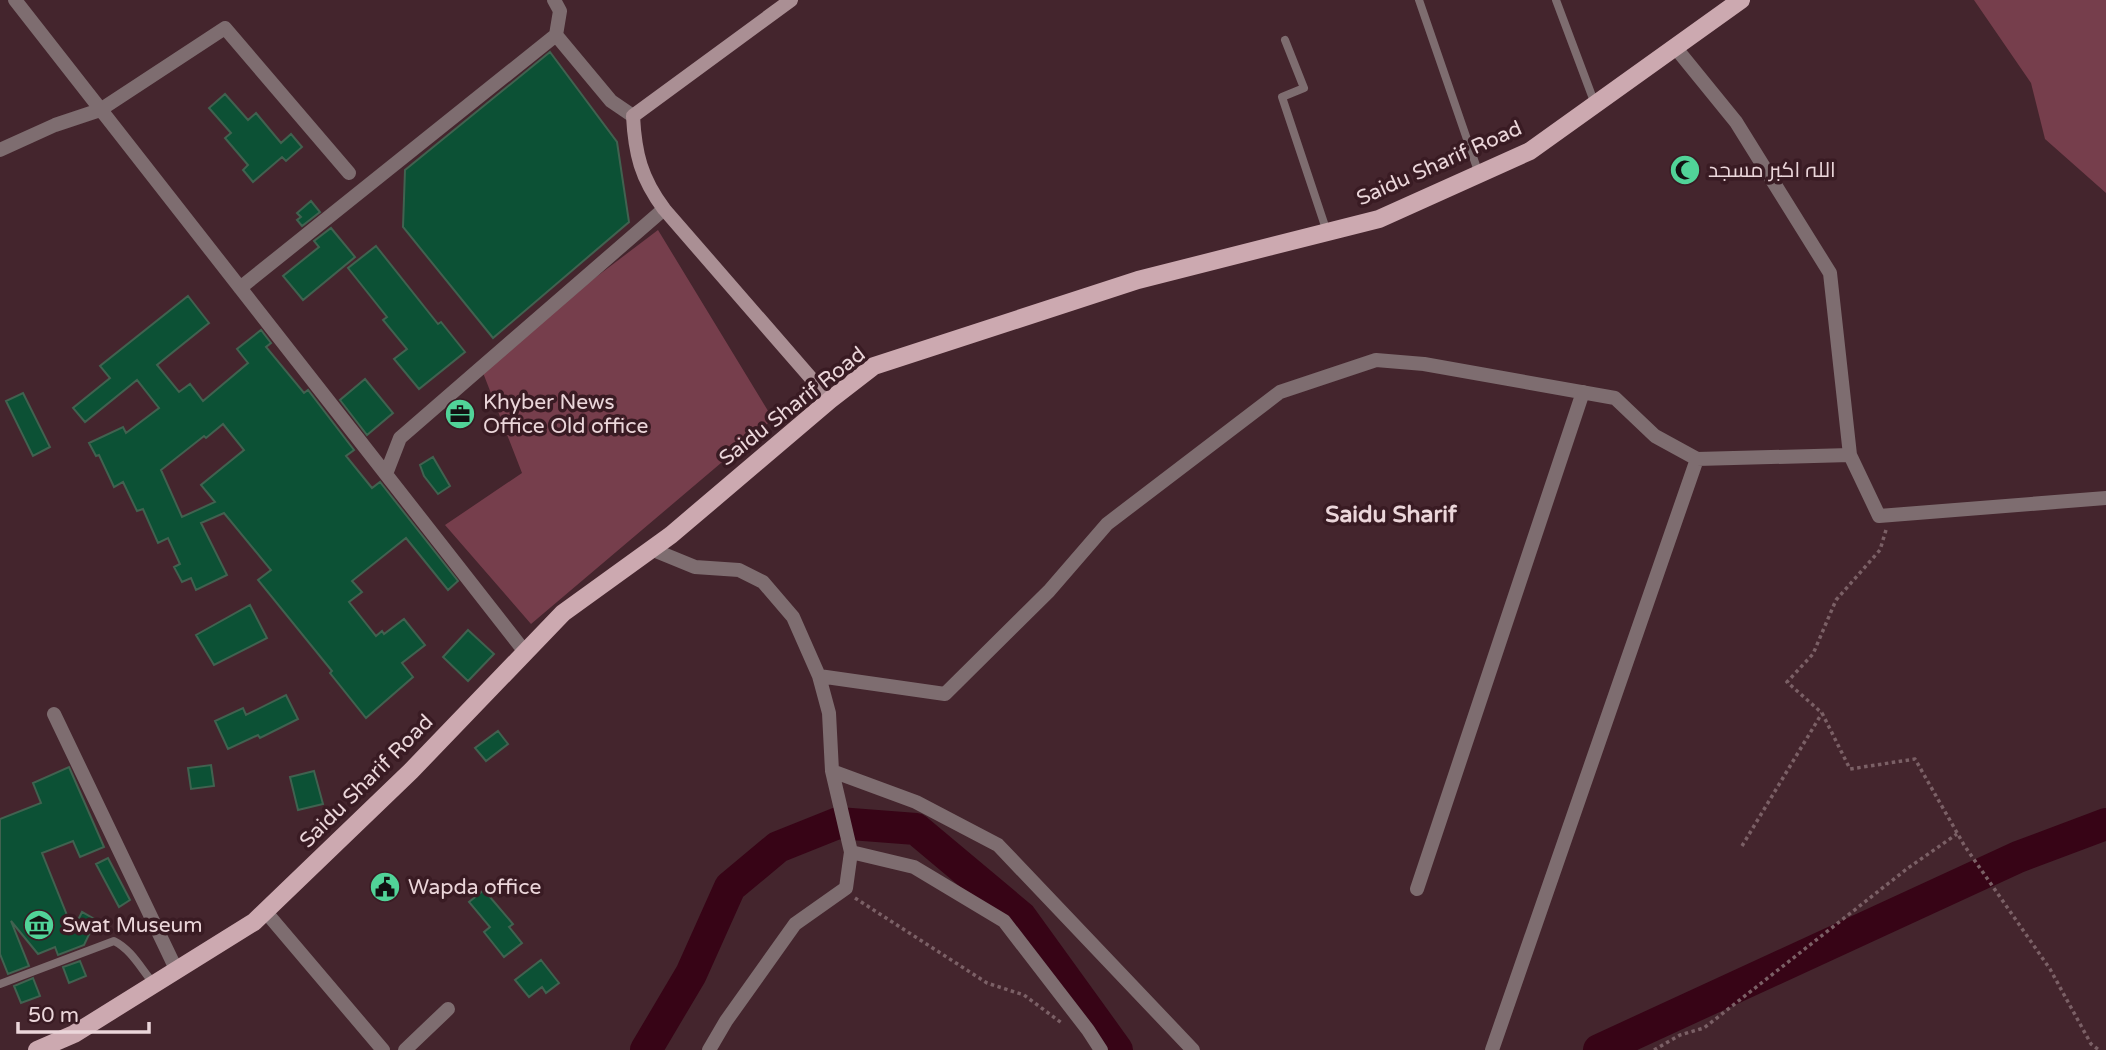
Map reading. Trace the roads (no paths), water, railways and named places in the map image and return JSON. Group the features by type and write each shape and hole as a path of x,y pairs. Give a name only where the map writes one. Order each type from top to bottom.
{"main road":[{"name":"Saidu Sharif Road","path":"37,1050 74,1034 254,922 411,771 563,613 671,535 874,366 1139,280 1379,219 1530,151 1736,2"}],"street":[{"path":"15,0 525,652"},
{"path":"240,288 556,35 560,11 554,0"},
{"path":"633,116 791,0"},
{"path":"0,150 55,125 100,110 225,28 349,173"},
{"path":"556,35 611,101 633,116"},
{"path":"1675,47 1736,122 1830,273 1850,455 1879,516 2106,498"},
{"path":"633,116 640,168 649,188 664,209 830,400"},
{"path":"386,474 400,438 664,209"},
{"path":"819,676 945,694 1049,591 1107,524 1280,393 1376,360 1424,364 1615,398 1655,436 1697,459 1850,455"},
{"path":"1417,889 1583,392"},
{"path":"1492,1050 1697,459"},
{"path":"651,549 695,567 739,570 762,582 793,617 819,676 829,713 832,772 851,851 846,888 795,924 726,1021 709,1050"},
{"path":"54,714 176,970"},
{"path":"832,772 916,802 998,845 1193,1050"},
{"path":"851,851 914,867 1004,921 1101,1050"},
{"path":"265,911 383,1050"},
{"path":"405,1050 448,1009"}],"lane":[{"path":"1419,0 1479,174"},
{"path":"1556,0 1595,104"},
{"path":"1285,40 1304,88 1282,97 1327,232"},
{"path":"0,984 114,941 123,945 154,984"}],"waterway":[{"path":"646,1050 691,974 730,887 778,847 838,823 916,829 1021,917 1117,1050"},
{"path":"1599,1050 2018,857 2106,824"}],"place":[{"name":"اللہ اکبر مسجد","path":"1685,170"},
{"name":"Khyber News Office Old office","path":"460,414"},
{"name":"Wapda office","path":"385,887"},
{"name":"Swat Museum","path":"39,925"}],"district":[{"name":"Saidu Sharif","path":"1391,514"}]}
